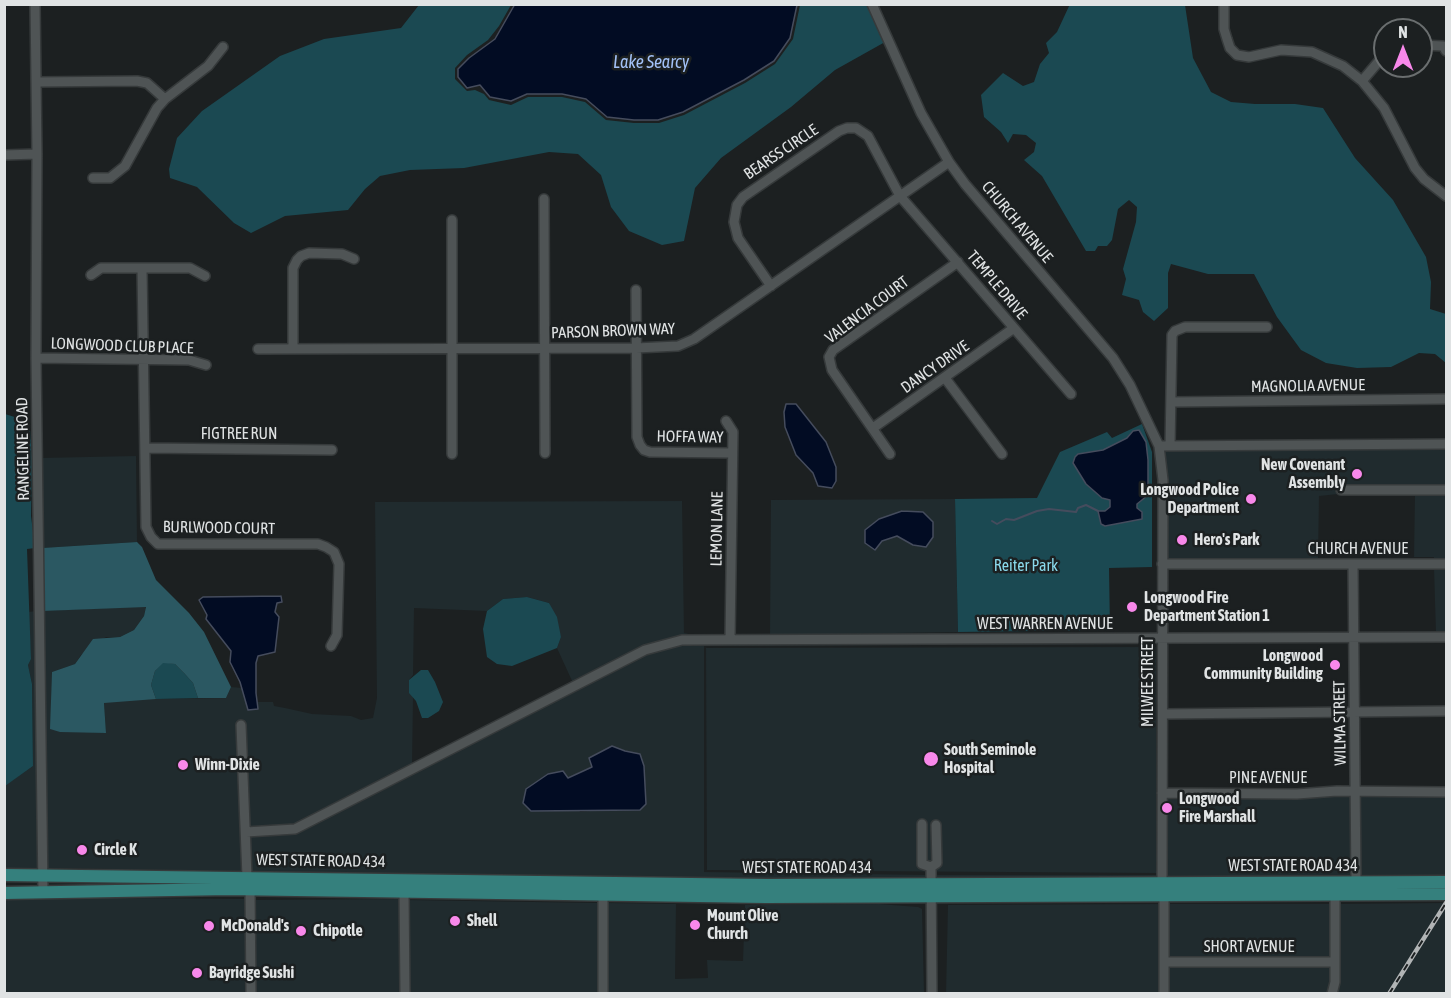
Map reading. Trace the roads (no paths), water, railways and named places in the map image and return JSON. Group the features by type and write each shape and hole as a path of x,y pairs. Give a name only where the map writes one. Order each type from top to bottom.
{"main road":[{"name":"WEST STATE ROAD 434","path":"4,875 167,876 404,892 580,894 620,882 1144,896 1185,883 1446,882"},
{"name":"WEST STATE ROAD 434","path":"43,893 229,889 255,883 267,877 602,888 1163,889 1335,895 1446,894"},
{"path":"4,893 43,893"}],"street":[{"name":"RANGELINE ROAD","path":"35,4 36,358 43,893"},
{"name":"CHURCH AVENUE","path":"872,4 921,113 949,162 965,184 1113,358 1130,385 1159,446"},
{"path":"1224,4 1224,29 1230,48 1237,55 1249,57 1281,50 1312,52 1343,66 1362,81 1384,108 1415,168 1446,196"},
{"path":"1433,46 1443,46 1446,51"},
{"path":"93,178 110,178 125,166 157,108 165,99 208,66 224,47"},
{"path":"1362,81 1373,68"},
{"path":"36,82 137,81 147,83 165,99"},
{"name":"BEARSS CIRCLE","path":"771,286 735,231 734,212 742,196 839,131 856,128 867,136 900,196"},
{"path":"4,155 37,153"},
{"name":"PARSON BROWN WAY","path":"258,349 669,348 685,344 949,162"},
{"name":"TEMPLE DRIVE","path":"900,196 1071,394"},
{"path":"544,199 546,453"},
{"path":"452,220 452,454"},
{"path":"293,349 293,268 297,260 309,253 342,254 354,259"},
{"name":"VALENCIA COURT","path":"891,454 832,370 830,357 833,350 958,262"},
{"path":"91,275 101,268 190,268 206,276"},
{"name":"BURLWOOD COURT","path":"142,268 146,527 158,544 318,544 334,552 339,564 337,635 331,646"},
{"path":"636,290 636,348"},
{"path":"1170,446 1170,341 1175,331 1185,327 1267,327"},
{"name":"DANCY DRIVE","path":"873,428 1014,328"},
{"name":"HOFFA WAY","path":"636,348 637,437 644,450 732,453"},
{"name":"LONGWOOD CLUB PLACE","path":"36,358 144,358 189,360 206,365"},
{"path":"945,378 1002,454"},
{"name":"MAGNOLIA AVENUE","path":"1171,402 1446,399"},
{"name":"LEMON LANE","path":"726,421 733,432 730,640"},
{"path":"1159,446 1446,444"},
{"name":"MILWEE STREET","path":"1159,446 1163,480 1164,993"},
{"name":"FIGTREE RUN","path":"145,448 332,450"},
{"path":"1341,490 1446,490"},
{"name":"CHURCH AVENUE","path":"1162,564 1446,564"},
{"name":"WILMA STREET","path":"1353,564 1356,882"},
{"name":"WEST WARREN AVENUE","path":"246,832 296,829 645,650 682,640 1446,637"},
{"path":"1163,714 1446,711"},
{"path":"241,725 249,883 251,993"},
{"name":"PINE AVENUE","path":"1162,793 1445,792"},
{"path":"922,824 922,864 931,867"},
{"path":"931,867 937,863 936,825"},
{"path":"931,867 932,993"},
{"path":"602,888 603,993"},
{"path":"404,892 405,993"},
{"path":"1332,993 1335,982 1335,895"},
{"name":"SHORT AVENUE","path":"1164,962 1335,962"}],"water":[{"name":"Lake Searcy","path":"515,4 797,5 790,38 774,61 744,80 683,112 658,120 634,120 607,117 586,99 562,94 527,94 511,101 490,97 480,85 467,88 458,77 458,69 495,39"},
{"path":"786,404 796,404 826,442 836,467 836,481 832,488 818,486 813,473 796,455 785,427"},
{"path":"1139,430 1146,442 1148,460 1148,495 1137,504 1137,508 1142,512 1142,519 1105,526 1101,524 1098,511 1105,511 1110,507 1110,500 1102,498 1086,484 1073,463 1075,457 1078,454 1103,450 1127,438 1133,431"},
{"path":"902,511 923,512 933,522 933,537 926,547 913,545 897,536 882,541 875,550 865,543 865,530 879,519"},
{"path":"281,596 282,602 277,603 275,612 279,617 275,652 258,656 256,693 258,709 248,710 240,682 230,662 231,651 206,619 207,615 199,600 203,597"},
{"path":"612,746 640,754 644,766 646,804 640,810 531,811 523,803 526,789 548,774 563,771 568,778 592,767 589,758"}],"waterway":[{"path":"992,521 997,524 1006,519 1014,520 1049,509 1076,512 1078,508 1086,505 1098,511"}],"railway":[{"path":"1389,994 1446,903"}],"place":[{"name":"New Covenant Assembly","path":"1357,474"},
{"name":"Longwood Police Department","path":"1251,499"},
{"name":"Hero's Park","path":"1182,540"},
{"name":"Longwood Fire Department Station 1","path":"1132,607"},
{"name":"Longwood Community Building","path":"1335,665"},
{"name":"South Seminole Hospital","path":"931,759"},
{"name":"Winn-Dixie","path":"183,765"},
{"name":"Longwood Fire Marshall","path":"1167,808"},
{"name":"Circle K","path":"82,850"},
{"name":"Shell","path":"455,921"},
{"name":"Mount Olive Church","path":"695,925"},
{"name":"McDonald's","path":"209,926"},
{"name":"Chipotle","path":"301,931"},
{"name":"Bayridge Sushi","path":"197,973"}],"park label":[{"name":"Reiter Park","path":"1026,566"}]}
